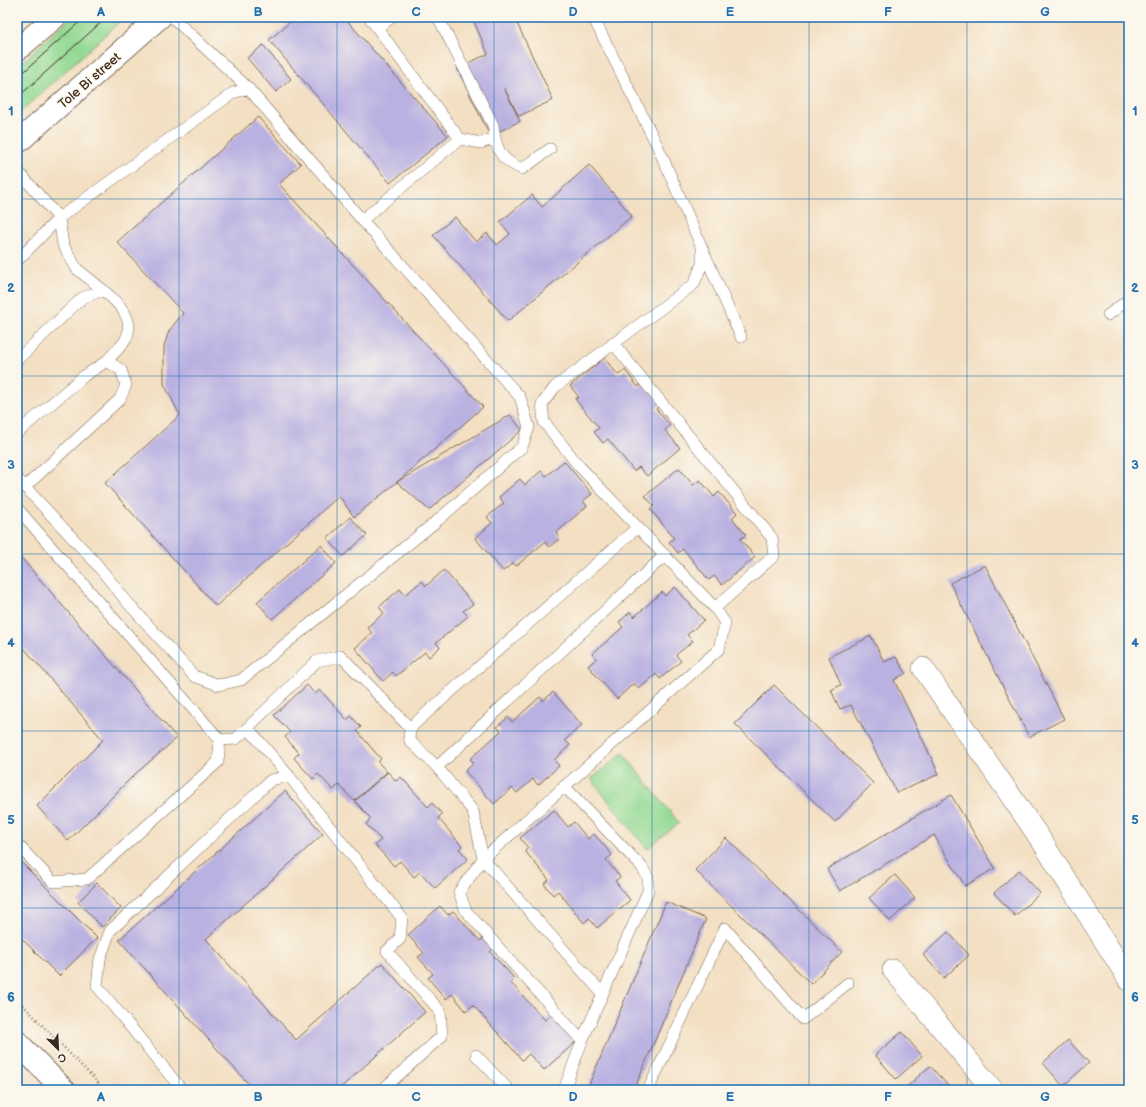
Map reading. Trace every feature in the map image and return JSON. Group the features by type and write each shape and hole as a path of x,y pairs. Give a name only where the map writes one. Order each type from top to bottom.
{"main road":[{"path":"17,50 55,17"},
{"name":"Tole Bi street","path":"17,143 160,17"},
{"path":"17,1042 64,1090"}],"street":[{"path":"923,668 1041,840 1129,980"},
{"path":"892,970 993,1090"}],"lane":[{"path":"17,478 94,561 128,603 194,676 219,686 240,680 438,520 522,447 529,427 520,397 362,220 248,88 172,17"},
{"path":"369,17 460,139 481,143 495,138"},
{"path":"377,28 392,17"},
{"path":"438,17 493,125 498,152 511,164 522,169 550,149"},
{"path":"593,17 657,145 741,337"},
{"path":"17,261 59,218 233,93 248,88"},
{"path":"362,220 460,139"},
{"path":"17,170 59,218 63,245 77,269 120,304 128,323 126,339 107,361 84,376 17,433"},
{"path":"582,1041 466,911 459,892 483,859 719,649 724,623 715,608 579,466 544,422 542,404 555,387 694,284 702,264 702,248"},
{"path":"17,360 82,298 103,290"},
{"path":"1108,315 1129,299"},
{"path":"613,343 772,538 774,556 715,608"},
{"path":"25,487 120,400 126,385 121,370 107,361"},
{"path":"17,508 220,740 218,762 87,879 53,882 17,844"},
{"path":"602,993 483,859 473,811 437,767 410,741 409,734 411,729 419,720 638,526"},
{"path":"437,767 665,555"},
{"path":"220,740 236,739 317,661 341,656 411,729"},
{"path":"248,728 289,776 402,918 400,939 387,951 440,1011 442,1036 382,1090"},
{"path":"182,1090 97,986 100,959 110,931 271,780 289,776"},
{"path":"564,786 642,867 648,878 648,891 602,993 564,1090"},
{"path":"648,1090 725,928 803,1019 848,983"},
{"path":"476,1055 509,1090"}],"path":[{"path":"17,999 105,1090"}],"green space":[{"path":"71,17 125,17 17,115 17,67"},
{"path":"623,753 679,823 647,849 591,779"}],"building":[{"path":"296,17 344,17 448,136 390,183 269,40"},
{"path":"472,17 514,17 553,100 519,116 504,88 520,121 490,136 457,68 488,54"},
{"path":"263,45 291,79 276,92 247,58"},
{"path":"258,117 301,164 279,184 483,407 397,482 354,517 339,496 216,606 105,483 180,415 164,384 164,346 169,331 183,313 117,242"},
{"path":"589,165 632,216 508,321 433,235 455,217 476,242 487,233 497,245 510,234 500,222 532,195 542,207"},
{"path":"604,358 618,375 625,370 638,387 644,382 662,404 656,409 670,425 665,430 680,448 647,476 639,467 634,471 608,439 603,443 594,432 599,428 575,399 579,397 570,386"},
{"path":"510,415 522,430 429,510 397,482"},
{"path":"564,461 592,494 583,501 587,506 556,533 560,538 549,547 545,542 516,566 513,563 503,571 475,538 492,523 487,517 504,503 499,497 520,479 525,485 541,471 546,476"},
{"path":"679,468 693,485 700,480 714,497 719,492 737,513 732,518 746,535 740,539 755,557 722,585 714,576 709,580 683,549 678,553 669,542 674,538 650,509 654,506 645,496"},
{"path":"350,517 367,535 343,556 327,538"},
{"path":"321,545 336,563 272,619 257,602"},
{"path":"17,553 177,738 134,775 68,841 37,806 103,740 17,640"},
{"path":"985,565 1064,719 1029,737 950,583"},
{"path":"444,570 473,604 463,611 468,616 436,643 440,647 429,657 425,652 396,676 393,672 383,681 355,648 372,633 367,627 384,613 379,607 400,589 405,595 422,581 426,586"},
{"path":"675,587 704,620 687,635 693,641 676,655 681,661 660,679 656,674 639,689 634,683 617,699 588,666 597,658 592,654 623,627 619,622 630,612 634,617 662,592 665,596"},
{"path":"871,636 884,662 896,657 906,673 894,680 939,774 897,793 851,705 840,709 831,690 841,685 829,657"},
{"path":"307,685 315,694 320,690 347,720 351,716 361,727 357,731 381,759 378,762 387,772 354,801 339,785 333,790 318,774 313,779 294,758 299,753 285,737 290,732 274,715"},
{"path":"774,685 873,783 835,822 735,724"},
{"path":"553,692 582,725 565,740 570,745 554,760 559,766 538,785 533,779 517,793 512,788 494,804 465,771 474,763 470,759 501,731 497,727 508,717 512,722 540,697 543,701"},
{"path":"388,772 396,781 401,777 428,807 432,803 442,814 438,818 462,846 459,849 468,859 435,888 420,872 414,877 400,861 394,866 375,845 381,840 366,824 371,819 355,801"},
{"path":"285,791 323,834 206,939 296,1040 382,963 425,1012 338,1090 254,1090 119,940"},
{"path":"951,795 995,868 965,886 934,835 840,891 827,869"},
{"path":"554,810 568,827 574,822 588,839 594,834 612,855 606,860 620,877 615,881 630,900 597,928 589,918 584,923 558,891 553,895 544,884 549,880 525,851 528,848 520,838"},
{"path":"726,838 842,952 811,984 695,870"},
{"path":"17,858 97,938 59,976 17,934"},
{"path":"1019,870 1040,893 1015,916 994,893"},
{"path":"895,875 915,898 890,921 869,898"},
{"path":"97,883 121,908 102,927 78,902"},
{"path":"666,902 706,919 634,1090 594,1090 588,1087"},
{"path":"440,906 448,915 453,911 480,941 485,937 494,948 490,952 515,979 511,983 545,1020 554,1013 578,1040 544,1070 529,1054 522,1060 473,1005 466,1011 452,994 446,999 428,978 433,974 418,957 424,953 408,935"},
{"path":"948,932 969,955 944,978 923,955"},
{"path":"902,1032 922,1056 896,1079 875,1055"},
{"path":"1068,1040 1089,1063 1063,1086 1043,1063"},
{"path":"930,1066 952,1090 903,1090"}],"tram line":[{"path":"17,78 85,17"},
{"path":"17,98 107,17"}]}
